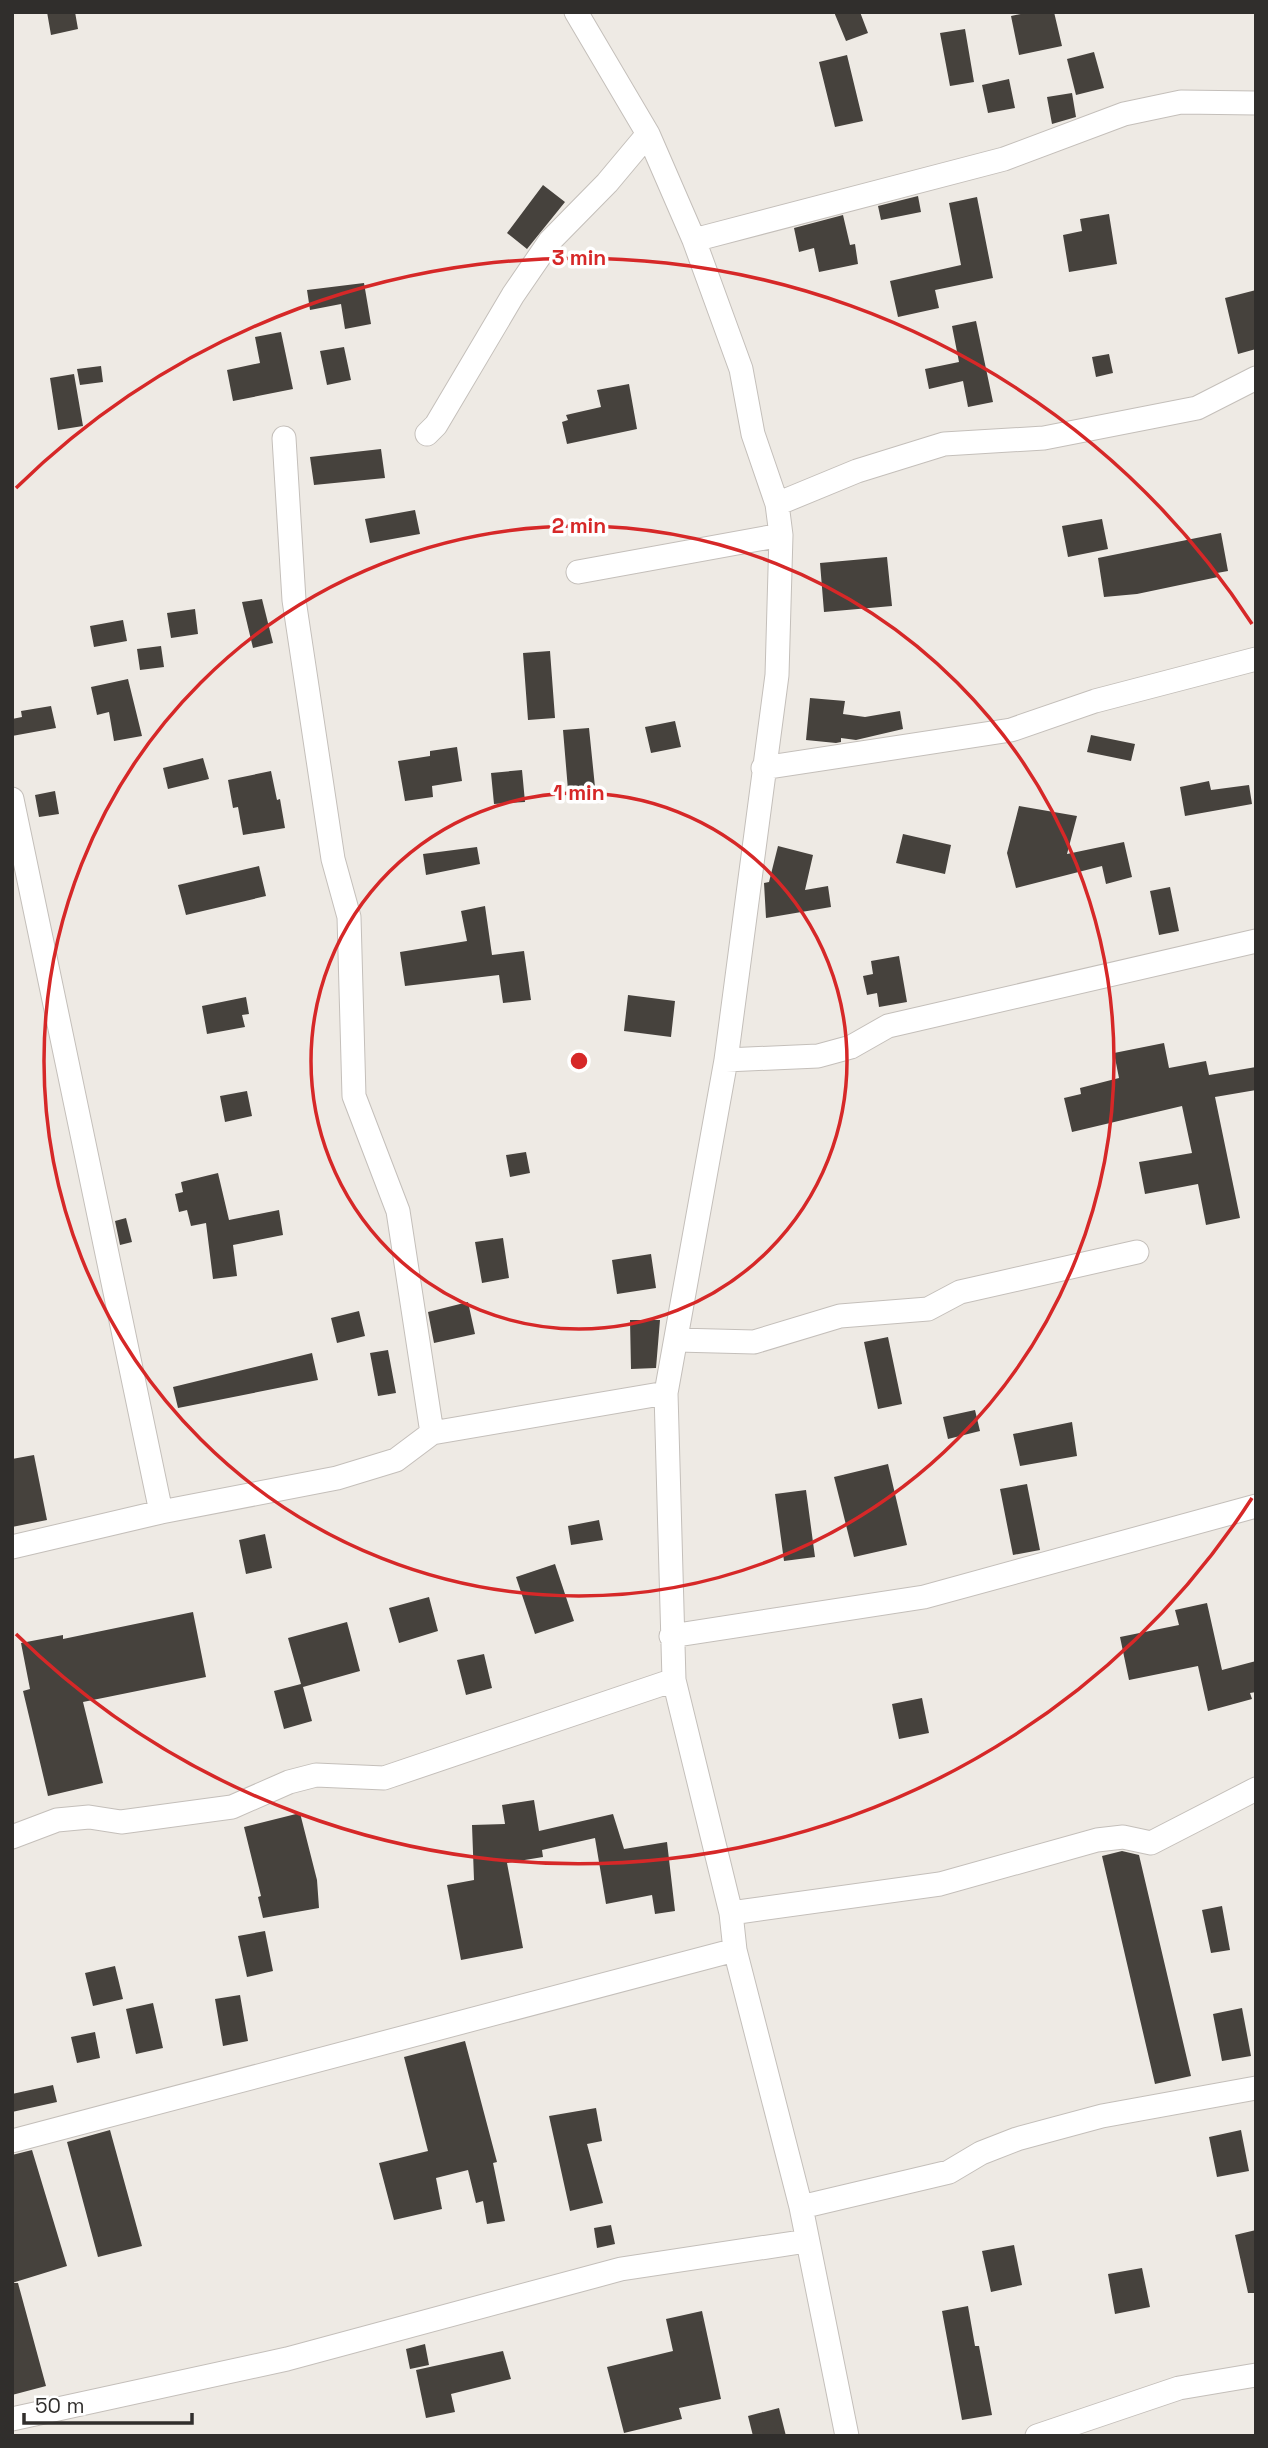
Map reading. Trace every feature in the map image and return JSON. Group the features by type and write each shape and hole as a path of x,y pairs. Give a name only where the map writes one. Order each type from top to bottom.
{"street":[{"path":"576,12 648,134 694,240 741,369 753,433 777,504 781,535 777,675 726,1060 666,1392 671,1636 674,1680 731,1913 735,1950 801,2207 847,2436"},
{"path":"694,240 1004,159 1124,114 1181,102 1256,103"},
{"path":"427,434 436,425 513,295 550,241 607,183 648,134"},
{"path":"777,504 857,471 944,444 1044,438 1197,408 1256,378"},
{"path":"284,438 294,600 333,859 349,916 354,1096 398,1211 432,1433"},
{"path":"578,572 781,535"},
{"path":"763,768 1011,730 1095,701 1256,659"},
{"path":"12,799 161,1512"},
{"path":"726,1060 818,1056 851,1047 888,1026 1256,941"},
{"path":"677,1340 754,1342 839,1316 928,1310 960,1292 1136,1252"},
{"path":"12,1547 161,1512 337,1478 396,1460 432,1433 666,1392"},
{"path":"671,1636 924,1597 1256,1506"},
{"path":"12,1837 57,1820 89,1816 121,1822 232,1807 289,1782 316,1775 384,1778 674,1680"},
{"path":"731,1913 940,1884 1097,1840 1124,1837 1151,1843 1256,1789"},
{"path":"12,2141 735,1950"},
{"path":"801,2207 882,2191 949,2172 982,2153 1017,2139 1065,2126 1256,2088"},
{"path":"12,2419 287,2359 621,2269 807,2241"},
{"path":"1037,2436 1179,2388 1256,2375"}],"building":[{"path":"47,12 75,12 78,29 51,35"},
{"path":"834,12 860,12 868,33 846,41"},
{"path":"1030,12 1054,12 1062,46 1019,55 1011,16"},
{"path":"965,29 974,82 950,86 940,33"},
{"path":"1094,52 1104,88 1076,95 1067,59"},
{"path":"847,55 863,121 835,127 819,62"},
{"path":"1009,79 1015,108 988,113 982,85"},
{"path":"1072,93 1076,117 1052,124 1047,97"},
{"path":"543,185 565,202 527,249 507,233"},
{"path":"918,196 921,212 881,220 878,206"},
{"path":"977,197 993,278 935,290 939,308 898,317 890,281 961,265 949,203"},
{"path":"1109,214 1117,264 1069,272 1063,235 1082,231 1080,219"},
{"path":"843,215 850,245 855,244 858,264 819,272 814,248 799,252 794,228"},
{"path":"364,283 371,324 345,329 341,304 310,310 307,290"},
{"path":"1256,290 1256,349 1238,354 1225,298"},
{"path":"976,321 993,402 968,407 963,381 929,389 925,369 959,362 952,326"},
{"path":"281,332 293,389 233,401 227,370 260,363 255,337"},
{"path":"344,347 351,380 327,385 320,351"},
{"path":"1109,354 1113,373 1096,377 1092,357"},
{"path":"101,366 103,382 80,385 77,369"},
{"path":"74,374 83,426 58,430 50,378"},
{"path":"629,384 637,429 567,444 562,422 568,420 566,415 601,407 597,390"},
{"path":"381,449 385,478 314,485 310,457"},
{"path":"415,510 420,534 370,543 365,519"},
{"path":"1102,519 1108,549 1068,557 1062,526"},
{"path":"1221,533 1228,571 1217,573 1218,577 1137,594 1104,597 1098,558"},
{"path":"887,557 892,606 824,612 820,563"},
{"path":"262,599 273,643 253,648 242,602"},
{"path":"195,609 198,634 171,638 167,613"},
{"path":"123,620 127,641 94,647 90,626"},
{"path":"161,646 164,667 140,670 137,649"},
{"path":"550,651 555,718 528,720 523,653"},
{"path":"128,679 142,736 114,741 109,712 97,715 91,687"},
{"path":"810,698 845,701 843,714 865,717 900,711 903,729 856,740 841,738 841,742 836,743 806,740"},
{"path":"51,706 56,728 12,736 12,719 22,717 21,711"},
{"path":"675,721 681,747 651,753 645,727"},
{"path":"589,728 595,787 568,790 563,730"},
{"path":"1091,735 1135,744 1131,761 1087,752"},
{"path":"457,747 462,781 432,786 433,797 405,801 398,761 430,756 430,751"},
{"path":"203,758 209,779 168,789 163,768"},
{"path":"522,770 525,802 494,804 491,773"},
{"path":"271,771 285,828 243,835 238,807 233,808 228,780"},
{"path":"1209,781 1211,790 1249,785 1252,804 1185,816 1180,787"},
{"path":"55,791 59,814 39,817 35,795"},
{"path":"1019,806 1077,816 1067,854 1124,842 1132,877 1106,884 1102,866 1016,888 1007,853"},
{"path":"903,834 951,845 945,874 896,863"},
{"path":"778,846 813,855 805,890 828,886 831,907 766,918 764,883 769,882"},
{"path":"477,847 480,864 426,875 423,854"},
{"path":"259,866 266,896 186,915 178,885"},
{"path":"1170,887 1179,931 1159,935 1150,891"},
{"path":"485,906 492,955 524,951 531,1000 503,1003 499,975 405,986 400,952 467,941 461,911"},
{"path":"899,956 907,1002 879,1007 877,993 867,995 863,976 873,974 871,961"},
{"path":"628,995 675,1001 671,1037 624,1031"},
{"path":"246,997 249,1014 242,1015 245,1027 207,1034 202,1006"},
{"path":"1164,1043 1169,1068 1206,1061 1209,1075 1256,1067 1256,1090 1215,1097 1240,1218 1206,1225 1198,1184 1145,1194 1139,1162 1192,1153 1182,1106 1072,1132 1064,1098 1081,1094 1080,1088 1119,1078 1114,1053"},
{"path":"247,1091 252,1116 225,1122 220,1096"},
{"path":"526,1152 530,1173 510,1177 506,1155"},
{"path":"218,1173 229,1220 279,1210 283,1235 233,1245 237,1276 213,1279 206,1223 191,1226 187,1210 179,1212 175,1194 183,1192 181,1182"},
{"path":"126,1218 132,1242 120,1245 115,1221"},
{"path":"503,1238 509,1278 482,1283 475,1242"},
{"path":"651,1254 656,1288 617,1294 612,1260"},
{"path":"468,1302 475,1334 434,1343 428,1312"},
{"path":"359,1311 365,1336 337,1343 331,1318"},
{"path":"630,1320 660,1320 656,1368 631,1369"},
{"path":"888,1337 902,1404 878,1409 864,1342"},
{"path":"388,1350 396,1393 378,1396 370,1353"},
{"path":"312,1353 318,1380 178,1408 173,1387"},
{"path":"975,1410 980,1431 948,1439 943,1417"},
{"path":"1072,1422 1077,1456 1020,1466 1013,1434"},
{"path":"34,1455 47,1520 12,1527 12,1459"},
{"path":"888,1464 907,1545 854,1557 834,1477"},
{"path":"1027,1484 1040,1550 1013,1555 1000,1489"},
{"path":"806,1490 815,1557 784,1561 775,1494"},
{"path":"599,1520 603,1540 571,1545 568,1526"},
{"path":"265,1534 272,1568 246,1574 239,1540"},
{"path":"555,1564 574,1621 535,1634 516,1577"},
{"path":"429,1597 438,1631 399,1643 389,1608"},
{"path":"1207,1603 1222,1670 1256,1661 1256,1692 1250,1693 1252,1699 1208,1711 1198,1666 1129,1680 1120,1637 1179,1625 1175,1610"},
{"path":"193,1612 206,1677 83,1702 103,1783 48,1796 23,1691 30,1689 21,1643 63,1635 63,1639"},
{"path":"347,1622 360,1671 303,1687 312,1721 284,1729 274,1691 301,1684 288,1638"},
{"path":"484,1654 492,1688 466,1695 457,1660"},
{"path":"922,1698 929,1733 899,1739 892,1704"},
{"path":"534,1800 539,1831 613,1814 624,1849 667,1842 675,1911 655,1914 652,1895 606,1904 595,1838 542,1850 543,1857 507,1863 523,1948 461,1960 447,1885 474,1880 472,1825 505,1824 502,1805"},
{"path":"300,1813 317,1880 319,1908 263,1918 258,1897 261,1896 244,1827"},
{"path":"1122,1851 1139,1855 1191,2076 1155,2084 1102,1856"},
{"path":"1222,1906 1230,1950 1211,1953 1202,1910"},
{"path":"265,1931 273,1971 247,1977 238,1936"},
{"path":"115,1966 123,1999 93,2006 85,1973"},
{"path":"240,1995 248,2041 223,2046 215,1999"},
{"path":"153,2003 163,2048 136,2054 126,2009"},
{"path":"1242,2008 1251,2056 1222,2061 1213,2014"},
{"path":"95,2032 100,2058 77,2063 71,2037"},
{"path":"465,2041 497,2162 493,2163 505,2221 487,2224 483,2201 476,2203 468,2170 436,2178 442,2209 394,2220 379,2163 428,2151 404,2057"},
{"path":"53,2085 57,2102 12,2112 12,2094"},
{"path":"596,2108 602,2141 587,2144 603,2203 570,2211 549,2116"},
{"path":"110,2130 142,2246 98,2257 67,2142"},
{"path":"1241,2130 1249,2171 1217,2177 1209,2137"},
{"path":"32,2150 67,2266 12,2283 12,2155"},
{"path":"611,2225 615,2244 597,2248 594,2228"},
{"path":"1256,2230 1256,2293 1248,2293 1235,2235"},
{"path":"1014,2245 1022,2285 991,2292 982,2251"},
{"path":"1142,2268 1150,2307 1115,2314 1108,2274"},
{"path":"12,2283 18,2283 46,2386 12,2395"},
{"path":"968,2306 975,2346 979,2346 992,2415 962,2420 942,2311"},
{"path":"702,2311 721,2399 679,2408 682,2419 624,2433 607,2367 673,2351 666,2319"},
{"path":"425,2344 429,2365 410,2369 406,2349"},
{"path":"503,2351 511,2379 451,2394 455,2412 426,2418 416,2370"},
{"path":"779,2408 786,2436 753,2436 748,2416"}]}
